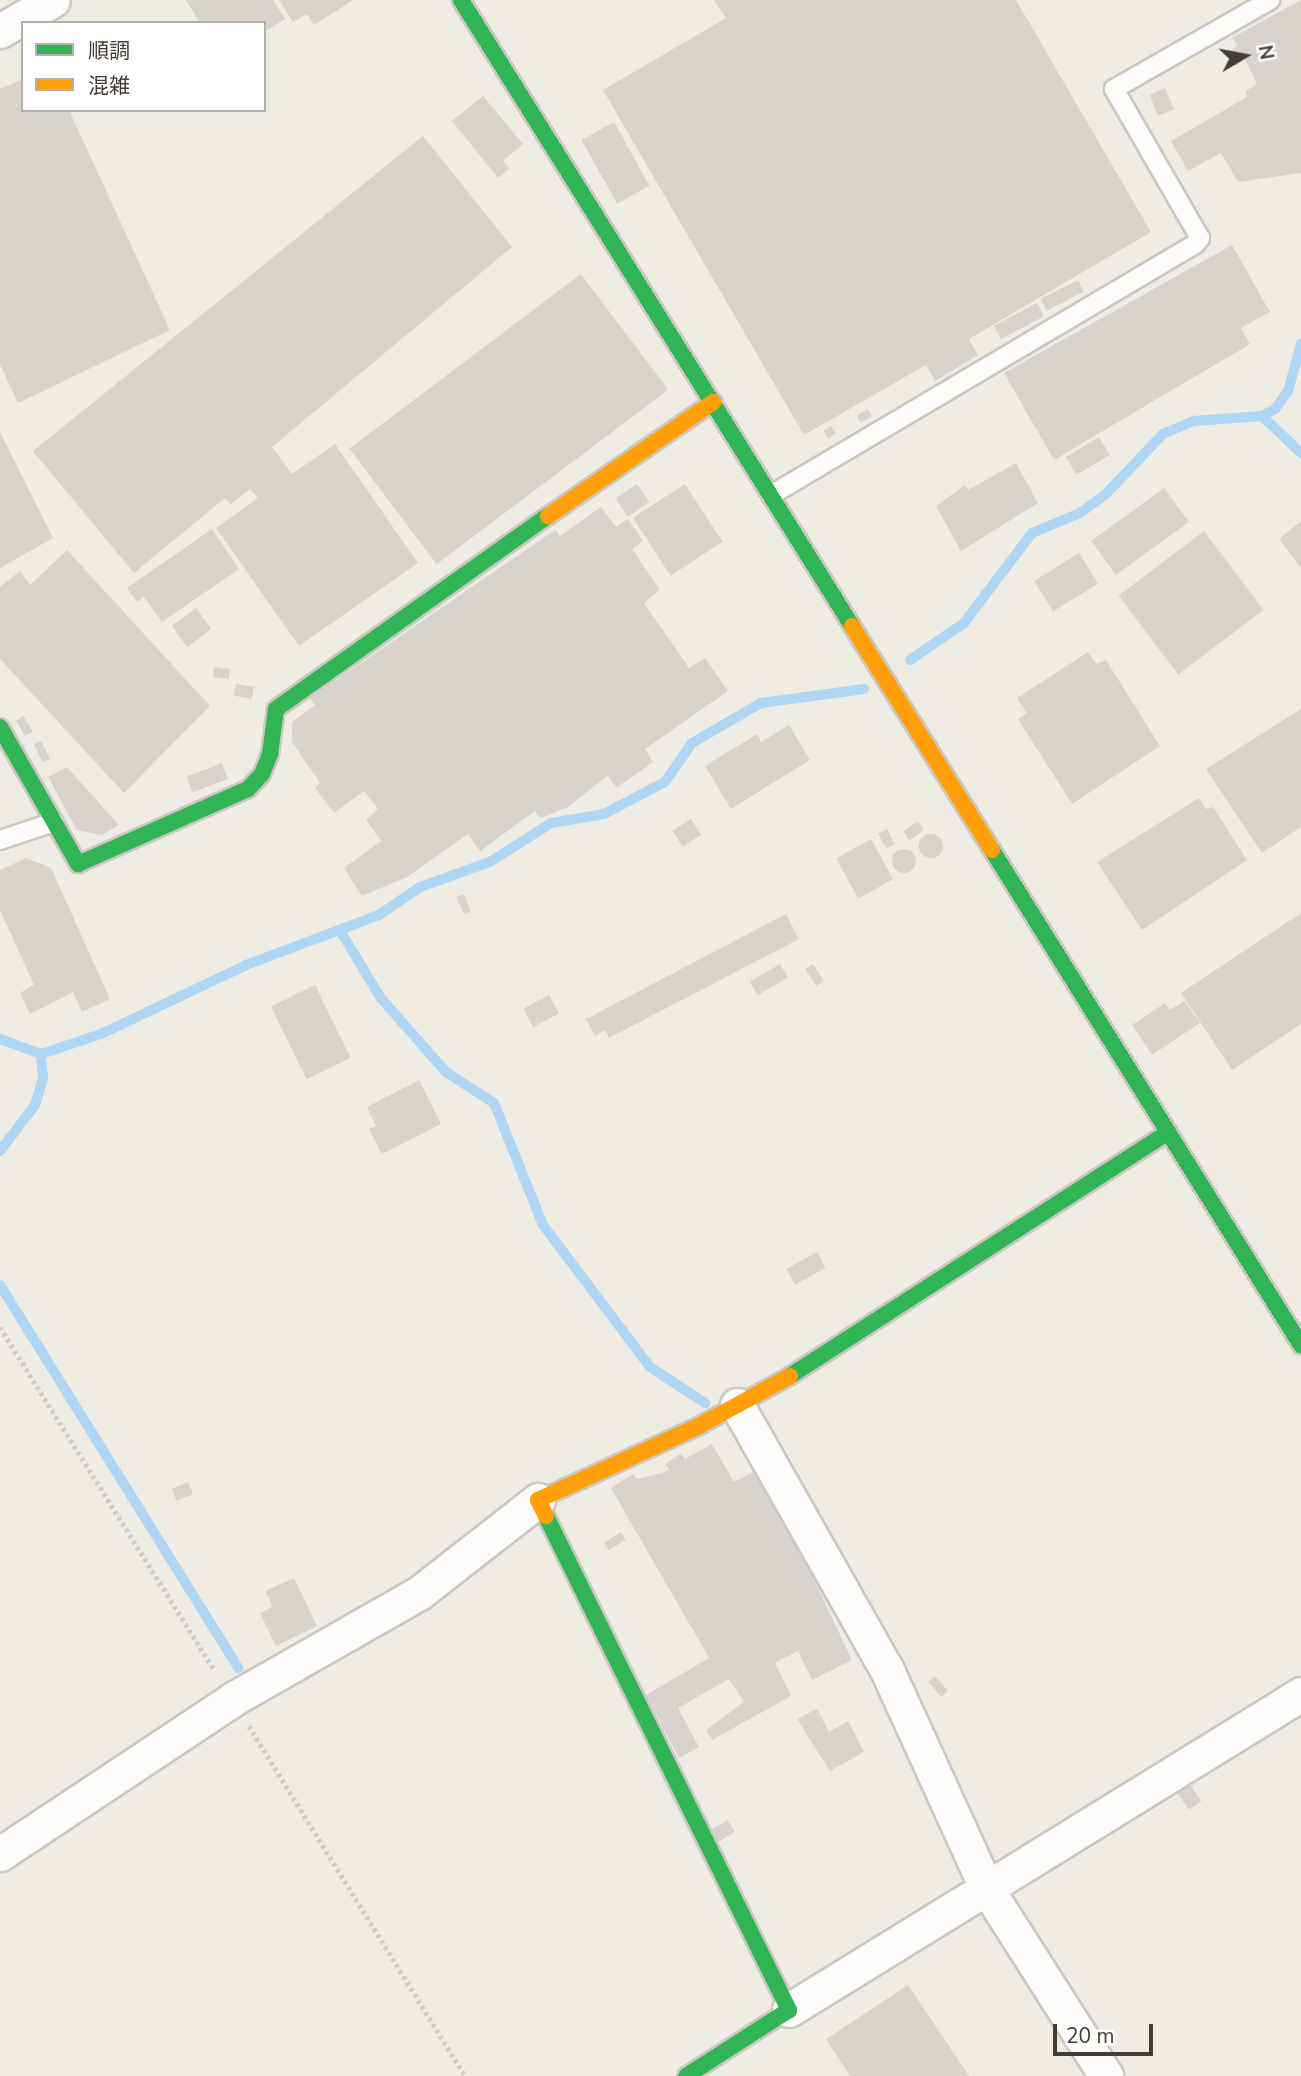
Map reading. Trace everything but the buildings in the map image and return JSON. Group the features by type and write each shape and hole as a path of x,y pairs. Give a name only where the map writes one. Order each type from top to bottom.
{"street":[{"path":"0,32 53,0"},
{"path":"461,0 1301,1345"},
{"path":"0,727 78,864 248,789 262,774 270,754 275,709 713,402"},
{"path":"0,1854 233,1699 419,1593 538,1500 737,1405 806,1367 1168,1132"},
{"path":"737,1405 887,1670 987,1889 1106,2076"},
{"path":"538,1500 789,2010"},
{"path":"686,2076 1301,1694"}],"lane":[{"path":"771,495 1195,244 1200,238 1114,89 1269,0"},
{"path":"0,840 54,822"}],"waterway":[{"path":"910,660 964,623 1032,533 1080,513 1106,494 1163,434 1194,421 1262,416 1275,409 1288,391 1301,344"},
{"path":"1262,416 1301,453"},
{"path":"0,1039 41,1054 101,1034 246,965 379,915 420,887 490,862 551,823 604,814 665,782 692,743 761,703 864,689"},
{"path":"341,932 380,997 446,1072 494,1103 543,1225 650,1367 705,1403"},
{"path":"0,1151 35,1105 43,1078 41,1054"},
{"path":"0,1285 238,1668"}],"traffic: fast":[{"path":"461,0 852,626"},
{"path":"0,727 78,864 248,789 262,774 270,754 276,709 548,516"},
{"path":"992,850 1301,1345"},
{"path":"790,1376 1168,1132"},
{"path":"546,1516 789,2010 686,2076"}],"traffic: slow":[{"path":"548,516 713,402"},
{"path":"852,626 992,850"},
{"path":"546,1516 538,1500 697,1427 790,1376"}]}
